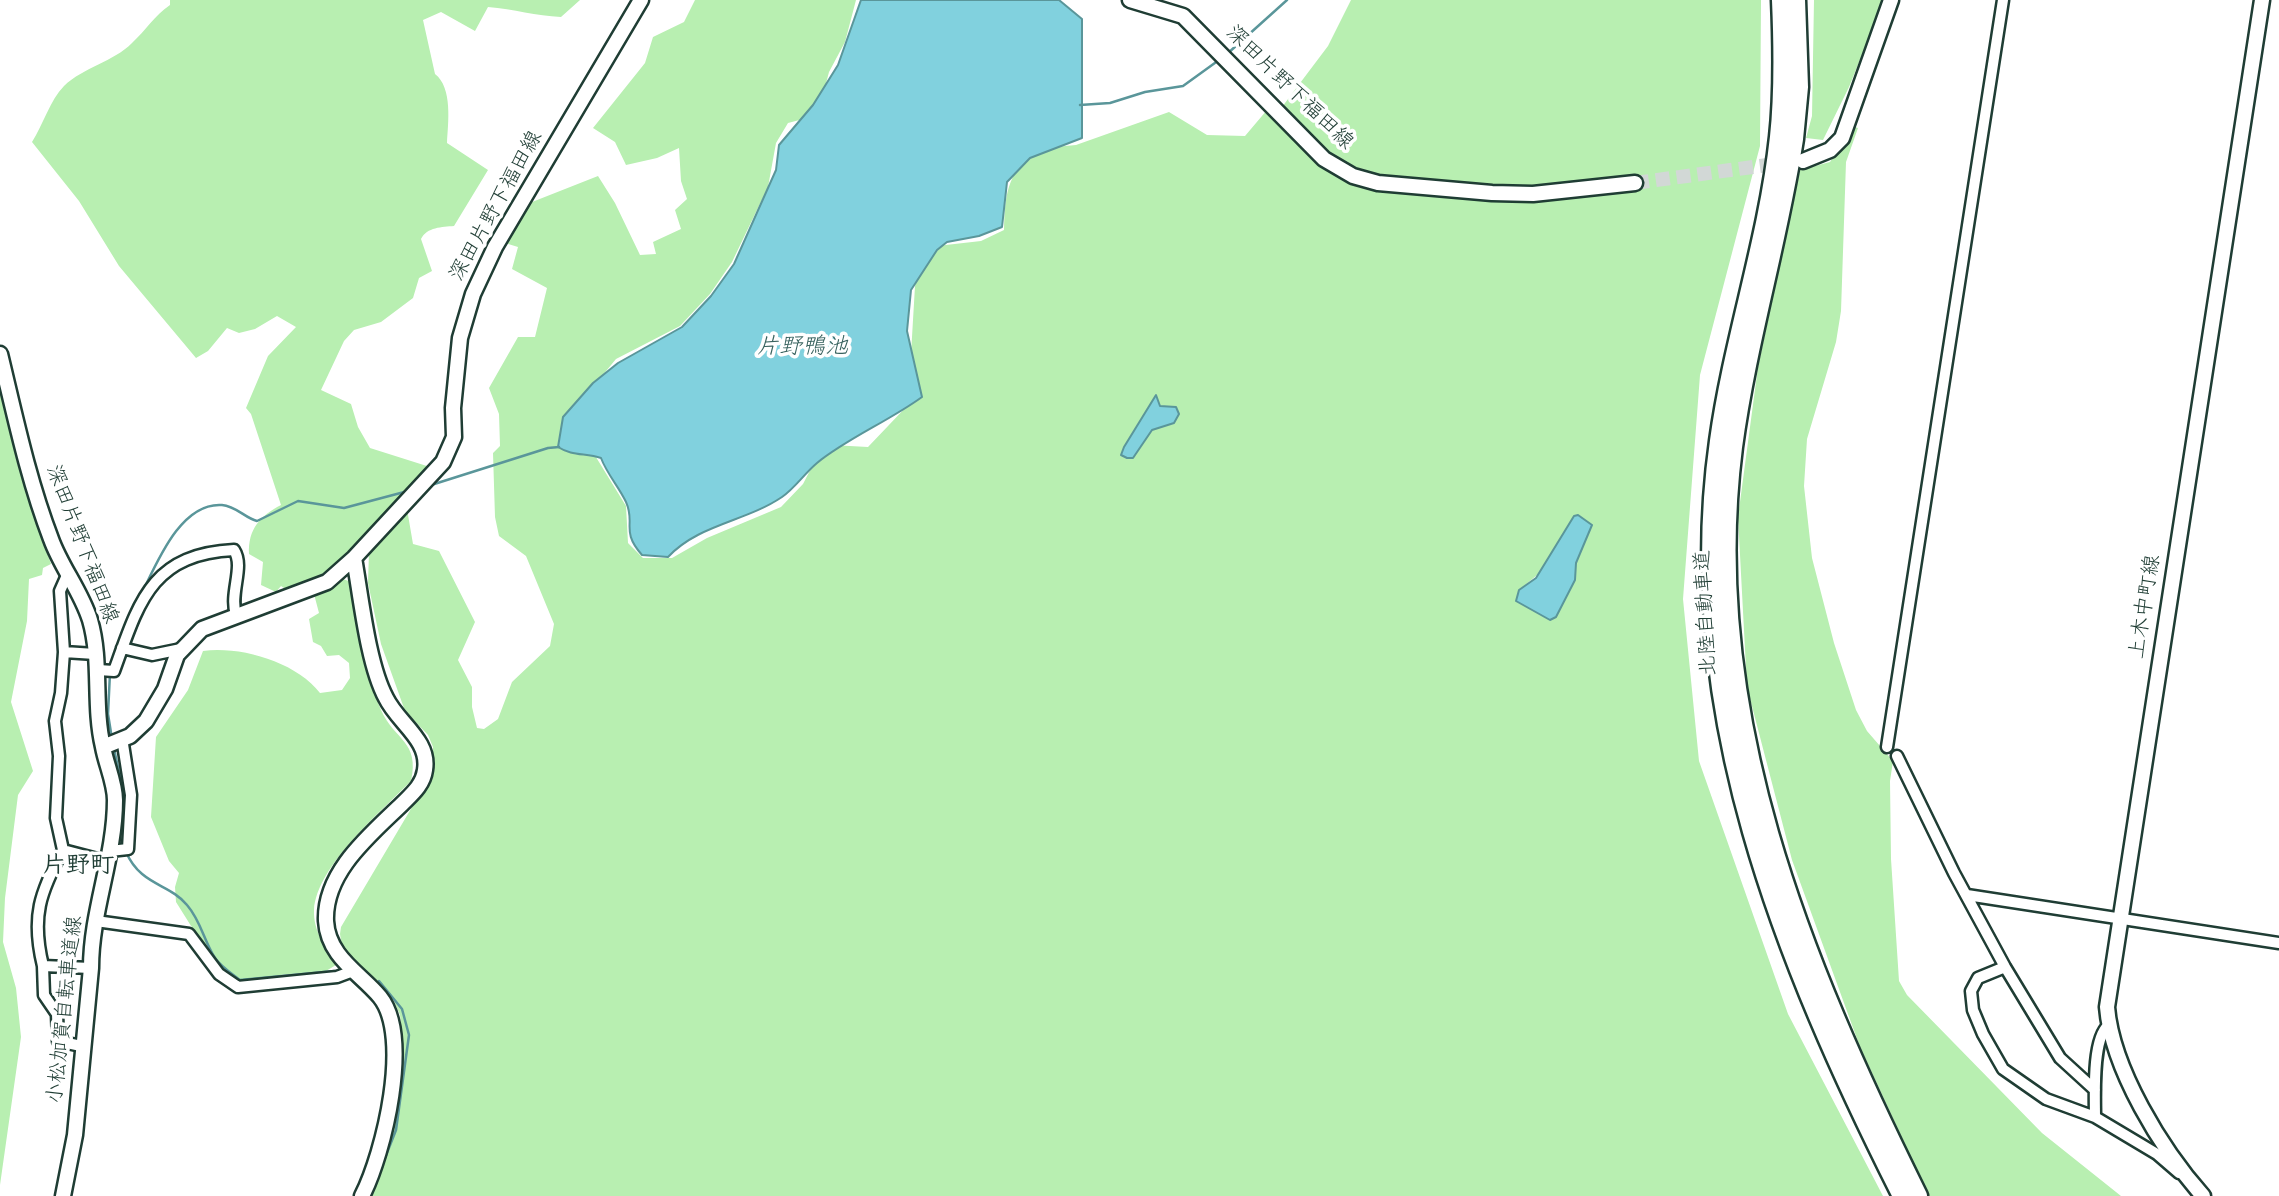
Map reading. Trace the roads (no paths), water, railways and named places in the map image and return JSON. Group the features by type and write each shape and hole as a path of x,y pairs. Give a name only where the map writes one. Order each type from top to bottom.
{"highway":[{"name":"北陸自動車道","path":"1781,0 1783,43 1779,137 1726,395 1717,457 1711,544 1716,650 1731,754 1774,908 1844,1076 1902,1196"},
{"name":"北陸自動車道","path":"1796,0 1799,75 1794,139 1777,235 1742,389 1732,460 1727,547 1730,648 1746,747 1789,901 1857,1066 1919,1196"}],"main road":[{"name":"深田片野下福田線","path":"0,354 29,476 52,542 81,594 91,623 98,670 98,726 103,747 139,728 153,710 181,649 202,629 327,582 354,558 443,462 454,437 453,408 460,338 473,294 495,247 640,0"},
{"name":"深田片野下福田線","path":"1130,0 1182,16 1324,159 1353,176 1378,183 1478,193 1533,194 1634,183"},
{"path":"1803,161 1829,149 1842,138 1891,0"},
{"name":"上木中町線","path":"2203,1196 2160,1148 2123,1066 2108,1026 2107,1007 2262,0"},
{"path":"354,558 379,682 391,709 421,743 426,763 416,789 347,860 332,891 326,920 331,944 388,1010 396,1040 385,1136 374,1172 362,1196"},
{"name":"小松加賀自転車道線","path":"63,1196 75,1135 81,1046 91,968 91,941 109,857 115,801 103,747"}],"street":[{"path":"1887,747 2003,0"},
{"path":"98,670 114,671 122,648 155,580 195,555 234,550 237,554 239,559 233,597 236,615"},
{"path":"68,573 60,591 64,652 61,693 55,721 59,756 56,818 63,850 43,888 37,908 44,995 56,1010 58,1041 81,1046"},
{"path":"122,648 152,655 181,649"},
{"path":"64,652 95,654"},
{"path":"63,850 109,857 128,849 131,795 122,738"},
{"path":"1897,756 2005,967 2060,1058 2095,1090"},
{"path":"1967,895 2279,943"},
{"path":"96,921 190,934 219,974 238,987 337,977 353,971"},
{"path":"43,966 91,968"},
{"path":"2005,967 1978,978 1972,990 1973,1010 1996,1060 2046,1099 2095,1117 2160,1148"},
{"path":"2095,1117 2098,1049 2104,1029 2108,1026"}],"water":[{"name":"片野鴨池","path":"861,0 1059,0 1082,19 1082,138 1030,158 1007,182 1002,227 979,236 947,242 937,250 911,290 907,331 922,397 828,454 787,493 768,505 694,537 668,557 642,555 630,533 630,516 626,502 601,458 568,452 558,447 563,417 593,383 618,363 682,327 711,296 734,264 776,170 779,145 813,105 838,65"},
{"path":"1156,395 1160,406 1176,407 1179,414 1174,423 1152,430 1133,458 1121,455 1124,447"},
{"path":"1578,515 1592,525 1576,563 1575,580 1556,617 1550,620 1516,601 1519,590 1536,578 1574,516"}],"waterway":[{"path":"1227,54 1287,0"},
{"path":"1080,105 1110,103 1145,92 1183,86 1219,60"},
{"path":"428,486 548,448 559,447"},
{"path":"141,595 171,538 182,524 207,507 227,506 257,521 298,501 344,508 408,491"},
{"path":"113,660 124,630"},
{"path":"110,673 108,714 112,739"},
{"path":"114,749 124,795 123,846"},
{"path":"126,852 139,872 172,892 187,905 215,958 240,980 335,971"},
{"path":"370,1196 396,1130 409,1035 402,1009 379,981"}],"tunnel":[{"path":"1635,183 1782,163"}],"district":[{"name":"片野町","path":"78,868"}]}
